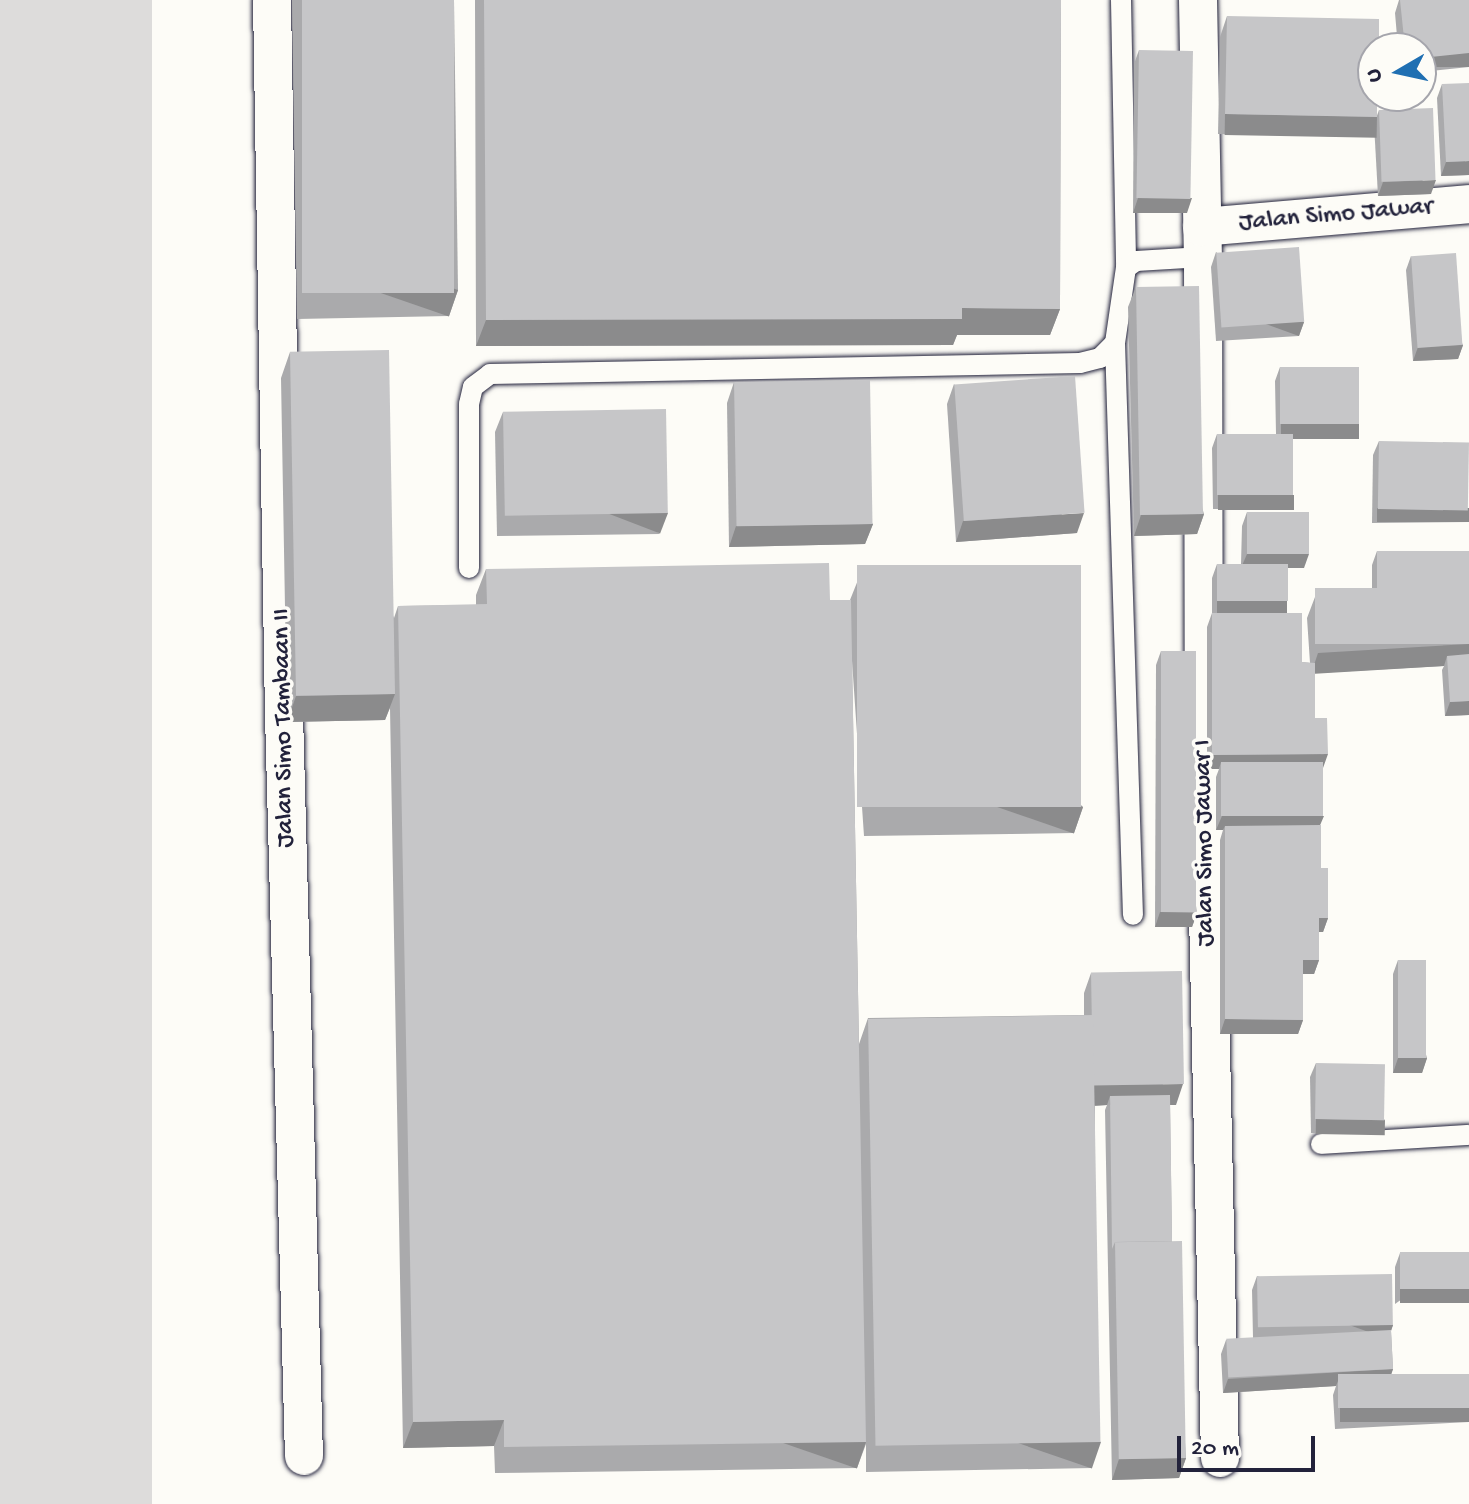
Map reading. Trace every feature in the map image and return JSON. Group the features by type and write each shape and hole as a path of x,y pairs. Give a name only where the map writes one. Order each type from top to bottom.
{"street":[{"name":"Jalan Simo Tambaan II","path":"272,0 284,698 304,1456"},
{"name":"Jalan Simo Jawar I","path":"1198,0 1203,242 1204,747 1220,1458"},
{"name":"Jalan Simo Jawar","path":"1203,242 1469,204"}],"lane":[{"path":"1121,0 1126,268 1115,343 1133,915"},
{"path":"1126,268 1136,261 1203,242"},
{"path":"469,568 469,404 473,387 490,374 1080,363 1100,358 1115,343"},
{"path":"1321,1144 1469,1135"}],"shaded area":[{"path":"0,0 152,0 152,1504 0,1504"}],"building":[{"path":"302,0 454,0 454,293 302,293"},
{"path":"484,0 1061,0 1060,309 962,308 962,319 486,320"},
{"path":"1400,0 1469,0 1469,53 1437,56 1437,32 1403,32"},
{"path":"1227,16 1379,19 1379,32 1357,32 1357,112 1377,112 1377,117 1225,114"},
{"path":"1139,50 1193,51 1190,199 1136,198"},
{"path":"1469,83 1469,161 1446,162 1442,84"},
{"path":"1379,112 1433,112 1436,180 1382,182"},
{"path":"1299,247 1304,322 1221,328 1216,253"},
{"path":"1456,253 1462,345 1418,348 1411,256"},
{"path":"1199,286 1203,514 1140,515 1136,287"},
{"path":"389,350 395,694 296,696 290,352"},
{"path":"1280,367 1359,367 1359,424 1280,424"},
{"path":"1075,376 1085,513 964,521 954,384"},
{"path":"870,380 873,524 737,526 734,382"},
{"path":"666,409 668,513 505,516 503,412"},
{"path":"1217,434 1293,434 1293,495 1217,495"},
{"path":"1379,441 1469,443 1468,511 1378,509"},
{"path":"1247,512 1309,512 1309,554 1247,554"},
{"path":"1377,551 1469,551 1469,588 1377,591"},
{"path":"829,563 830,600 851,600 866,1442 504,1447 504,1420 413,1422 398,606 487,604 486,569"},
{"path":"1217,564 1288,564 1288,601 1217,601"},
{"path":"857,565 1081,565 1081,807 857,807"},
{"path":"1315,588 1469,588 1469,644 1315,644"},
{"path":"1212,613 1302,613 1302,662 1315,663 1315,718 1327,718 1328,754 1212,755"},
{"path":"1161,651 1196,651 1196,912 1161,912"},
{"path":"1469,654 1469,701 1450,702 1447,656"},
{"path":"1221,762 1323,762 1323,816 1221,816"},
{"path":"1321,825 1321,868 1328,868 1328,918 1319,918 1319,960 1303,960 1303,1020 1225,1019 1225,826"},
{"path":"1398,960 1426,960 1426,1058 1398,1058"},
{"path":"1182,971 1184,1084 1093,1086 1091,973"},
{"path":"1093,1015 1100,1442 875,1446 868,1019"},
{"path":"1316,1063 1385,1064 1384,1120 1315,1119"},
{"path":"1170,1095 1172,1241 1115,1242 1112,1249 1110,1096"},
{"path":"1182,1241 1186,1458 1119,1459 1115,1242"},
{"path":"1400,1252 1469,1252 1469,1289 1400,1289"},
{"path":"1392,1274 1393,1325 1258,1327 1257,1276"},
{"path":"1391,1330 1393,1369 1228,1378 1226,1339"},
{"path":"1338,1374 1469,1374 1469,1408 1338,1408"}]}
